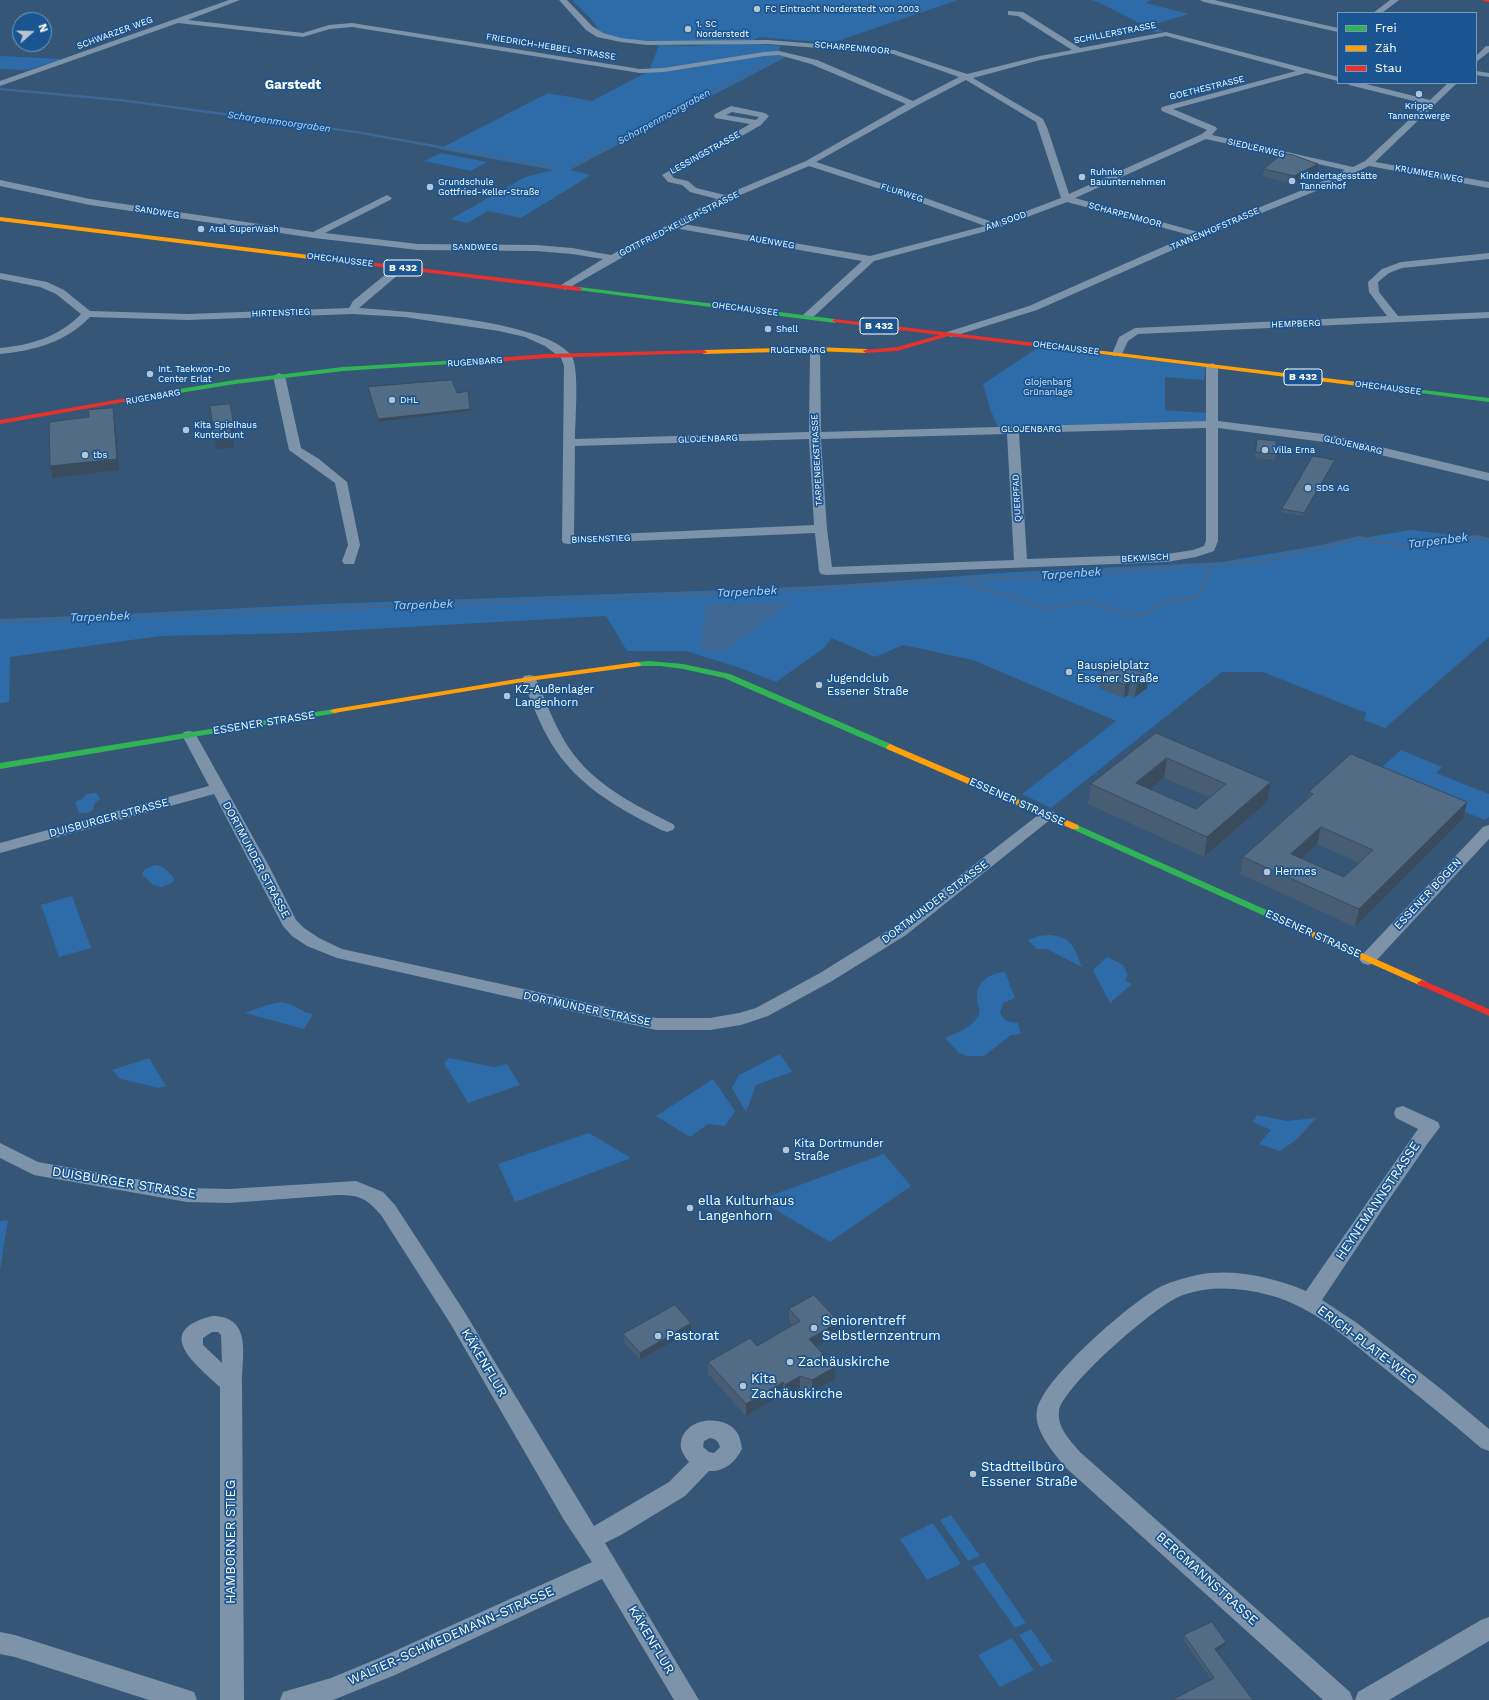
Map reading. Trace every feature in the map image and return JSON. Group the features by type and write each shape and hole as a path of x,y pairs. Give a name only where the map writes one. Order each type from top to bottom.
{"street":[{"name":"SCHWARZER WEG","path":"0,84 236,0"},
{"name":"SCHARPENMOOR","path":"563,0 589,28 600,35 621,40 654,44 768,42 894,52 943,68 966,77 1040,121 1066,199 1199,235"},
{"path":"1204,0 1226,2 1337,30"},
{"path":"1377,12 1395,0"},
{"path":"1484,0 1489,0"},
{"path":"1011,13 1020,14 1078,50"},
{"name":"FRIEDRICH-HEBBEL-STRASSE","path":"178,21 303,35 329,28 352,25 640,71 664,70 764,54 779,53 814,62 913,104"},
{"name":"SCHILLERSTRASSE","path":"966,77 1078,50 1166,34 1337,79"},
{"path":"1477,59 1489,48"},
{"name":"GOETHESTRASSE","path":"1212,129 1165,109 1304,71"},
{"path":"1477,72 1489,74"},
{"name":"GOTTFRIED-KELLER-STRASSE","path":"565,287 612,258 673,225 726,198 809,163 913,104 966,77"},
{"path":"1356,84 1433,104"},
{"name":"TANNENHOFSTRASSE","path":"951,334 1033,308 1199,235 1318,187 1355,170 1368,163 1433,104 1452,84"},
{"name":"LESSINGSTRASSE","path":"726,198 693,190 685,183 671,180 667,175 758,123"},
{"name":"AM SOOD","path":"807,317 870,259 994,226 1066,199 1205,136 1212,129"},
{"name":"SIEDLERWEG","path":"1205,136 1355,170"},
{"name":"FLURWEG","path":"809,163 914,197 994,226"},
{"name":"KRUMMER WEG","path":"1368,163 1489,185"},
{"name":"SANDWEG","path":"0,183 90,202 314,235 418,247 536,248 572,251 612,258"},
{"path":"314,235 387,198"},
{"name":"OHECHAUSSEE","path":"0,219 1489,400"},
{"name":"AUENWEG","path":"673,225 870,259"},
{"path":"1395,320 1374,292 1373,282 1379,274 1388,269 1401,265 1489,256"},
{"path":"352,310 357,303 401,267"},
{"path":"0,276 44,284 60,292 76,307 87,314 72,329 56,338 29,347 0,351"},
{"name":"HIRTENSTIEG","path":"87,314 188,317 352,310 404,314 499,328 528,335 549,344 566,356"},
{"name":"HEMPBERG","path":"1117,354 1123,339 1135,331 1489,315"},
{"name":"RUGENBARG","path":"0,422 279,376 348,368 454,364 566,356 815,349 860,352 891,350 951,334"},
{"name":"TARPENBEKSTRASSE","path":"815,349 815,435 820,529 826,571"},
{"name":"BINSENSTIEG","path":"566,356 570,366 568,540 820,529"},
{"name":"BEKWISCH","path":"826,571 1167,558 1196,553 1209,548 1212,541 1212,366"},
{"path":"279,376 295,450 315,462 341,482 354,545 348,560"},
{"name":"GLOJENBARG","path":"568,443 997,429 1013,431 1213,424 1331,439 1489,477"},
{"name":"QUERPFAD","path":"1013,431 1020,564"},
{"name":"ESSENER STRASSE","path":"0,766 529,679 632,664 649,663 684,666 710,671 762,691 1048,815 1489,1013"},
{"path":"529,679 554,735 576,766 600,788 644,816 667,827"},
{"name":"DORTMUNDER STRASSE","path":"189,735 261,866 289,922 298,932 314,942 337,953 656,1024 710,1024 762,1012 826,977 900,931 1048,815"},
{"name":"DUISBURGER STRASSE","path":"0,848 218,788"},
{"name":"ESSENER BOGEN","path":"1368,959 1489,830"},
{"name":"HEYNEMANNSTRASSE","path":"1310,1302 1421,1138 1431,1127 1403,1113"},
{"name":"DUISBURGER STRASSE","path":"0,1150 34,1168 187,1195 229,1196 337,1188 356,1188 370,1194"},
{"name":"KÄKENFLUR","path":"370,1194 381,1201 388,1210 457,1317 687,1700"},
{"name":"ERICH-PLATE-WEG","path":"1072,1459 1057,1441 1049,1426 1048,1409 1054,1397 1090,1357 1150,1302 1170,1291 1194,1284 1219,1280 1244,1282 1272,1289 1310,1302 1334,1318 1381,1354 1456,1413 1489,1442"},
{"name":"HAMBORNER STIEG","path":"231,1384 232,1700"},
{"name":"BERGMANNSTRASSE","path":"1072,1459 1341,1700"},
{"path":"590,1539 613,1528 677,1489 704,1461"},
{"name":"WALTER-SCHMEDEMANN-STRASSE","path":"292,1700 332,1689 386,1667 607,1566"},
{"path":"1367,1700 1489,1628"},
{"path":"0,1643 185,1700"}],"green space":[{"path":"572,0 958,0 831,43 759,37 753,40 647,43 602,35 592,20"},
{"path":"1089,0 1151,0 1146,3 1189,14 1152,25 1163,32 1157,32 1096,1"},
{"path":"748,43 781,46 777,54 786,57 570,170 591,175 521,218 488,211 467,223 451,219 525,177 553,170 439,149 548,93 592,101 649,71 659,45 691,46"},
{"path":"0,56 62,59 28,70 0,69"},
{"path":"441,153 487,162 471,171 424,161"},
{"name":"Glojenbarg Grünanlage","path":"1039,347 1205,367 1204,380 1165,377 1165,410 1206,413 1206,421 998,427 990,409 983,384"},
{"path":"1410,530 1489,539 1489,637 1385,728 1364,720 1366,713 1263,672 1222,672 1051,808 1022,794 1116,721 973,660 903,645 875,657 832,638 824,648 776,682 740,668 686,651 627,651 606,616 301,633 160,636 10,657 9,702 0,703 0,620 325,604 812,587 1015,572 1222,562"},
{"path":"1401,750 1442,767 1436,773 1489,794 1489,817 1485,820 1443,803 1381,768"},
{"path":"96,793 100,799 95,803 93,810 86,813 79,813 75,802 82,799 87,794"},
{"path":"154,865 163,867 174,878 173,882 162,887 153,885 142,874 144,870"},
{"path":"72,896 91,948 59,957 41,905"},
{"path":"1049,935 1063,938 1071,944 1082,967 1047,949 1036,949 1028,940 1038,936"},
{"path":"1107,957 1123,965 1128,975 1125,980 1132,984 1110,1003 1093,970"},
{"path":"1005,972 1015,998 1003,1003 1000,1012 1007,1020 1018,1023 1021,1034 1011,1035 984,1056 968,1056 959,1053 945,1038 972,1024 980,1012 977,998 979,987 985,979 990,976"},
{"path":"281,1002 313,1014 304,1029 245,1013 267,1005"},
{"path":"780,1054 792,1072 756,1085 746,1112 732,1088 739,1075"},
{"path":"149,1058 166,1086 159,1088 121,1079 112,1070"},
{"path":"449,1058 494,1067 507,1064 520,1085 468,1103 444,1063"},
{"path":"713,1079 735,1111 725,1126 708,1124 690,1137 656,1116"},
{"path":"1257,1115 1287,1121 1316,1118 1296,1140 1280,1151 1259,1144 1271,1130 1253,1122"},
{"path":"589,1133 631,1158 515,1202 498,1164"},
{"path":"884,1154 911,1186 830,1242 759,1200"},
{"path":"8,1220 0,1270 0,1221"},
{"path":"951,1515 980,1556 968,1561 940,1520"},
{"path":"933,1523 961,1564 927,1580 900,1539"},
{"path":"984,1562 1026,1623 1015,1628 972,1567"},
{"path":"1031,1629 1053,1661 1041,1667 1019,1635"},
{"path":"1012,1638 1034,1670 1000,1687 978,1655"}],"shaded area":[{"path":"791,602 722,653 701,649 706,605"}],"building":[{"path":"1283,153 1318,164 1294,176 1264,169"},
{"path":"452,380 457,393 468,391 470,409 378,419 368,387"},
{"path":"230,404 234,425 230,426 233,438 215,440 210,406"},
{"name":"tbs","path":"113,408 117,459 50,466 49,422 89,417 88,410"},
{"path":"1257,439 1276,441 1276,454 1256,452"},
{"name":"SDS AG","path":"1313,456 1335,460 1304,513 1282,509"},
{"path":"1112,661 1149,675 1137,684 1130,682 1125,685 1101,675 1104,672 1099,670"},
{"path":"1156,733 1271,782 1207,837 1091,784","holes":["1167,758 1226,784 1196,809 1136,783"]},
{"path":"1351,754 1467,802 1359,909 1243,857 1313,794 1309,792","holes":["1321,827 1373,850 1344,877 1291,854"]},
{"path":"814,1295 839,1322 809,1339 835,1367 812,1380 800,1376 785,1385 783,1382 746,1404 708,1362 750,1338 757,1346 800,1321 789,1309"},
{"name":"Pastorat","path":"675,1305 691,1323 640,1353 623,1334"},
{"path":"1212,1622 1226,1642 1215,1649 1253,1700 1172,1700 1214,1678 1184,1635"}],"waterway":[{"name":"Scharpenmoorgraben","path":"571,167 677,110 677,108 708,91 718,89 778,56"},
{"name":"Scharpenmoorgraben","path":"0,89 120,100 356,132 556,168"},
{"name":"Tarpenbek","path":"1209,565 1259,562 1359,538 1406,546 1478,537 1489,540"},
{"name":"Tarpenbek","path":"0,621 658,596 1024,577 1209,565"},
{"path":"963,582 1048,609 1085,602 1108,608 1129,616 1147,613 1162,603 1198,597 1205,584 1209,565"}],"traffic: fast":[{"path":"579,289 835,321"},
{"path":"167,393 235,382 343,369 494,360"},
{"path":"1399,389 1489,400"},
{"path":"637,664 683,666 727,676 890,747"},
{"path":"0,766 334,711"},
{"path":"1075,827 1281,920"}],"traffic: slow":[{"path":"0,219 309,257"},
{"path":"704,352 815,349 866,351"},
{"path":"1087,351 1399,389"},
{"path":"334,711 529,679 637,664"},
{"path":"890,747 1075,827"},
{"path":"1281,920 1422,983"}],"traffic: jam":[{"path":"1484,0 1489,1"},
{"path":"309,257 579,289"},
{"path":"835,321 1087,351"},
{"path":"866,351 897,349 951,334"},
{"path":"494,360 546,356 704,352"},
{"path":"0,422 167,393"},
{"path":"1422,983 1489,1013"}],"place":[{"name":"FC Eintracht Norderstedt von 2003","path":"757,9"},
{"name":"1. SC Norderstedt","path":"688,29"},
{"name":"Krippe Tannenzwerge","path":"1419,94"},
{"name":"Ruhnke Bauunternehmen","path":"1082,177"},
{"name":"Kindertagesstätte Tannenhof","path":"1292,181"},
{"name":"Grundschule Gottfried-Keller-Straße","path":"430,187"},
{"name":"Aral SuperWash","path":"201,229"},
{"name":"Shell","path":"768,329"},
{"name":"Int. Taekwon-Do Center Erlat","path":"150,374"},
{"name":"DHL","path":"392,400"},
{"name":"Kita Spielhaus Kunterbunt","path":"186,430"},
{"name":"Villa Erna","path":"1265,450"},
{"name":"tbs","path":"85,455"},
{"name":"SDS AG","path":"1308,488"},
{"name":"Bauspielplatz Essener Straße","path":"1069,672"},
{"name":"Jugendclub Essener Straße","path":"819,685"},
{"name":"KZ-Außenlager Langenhorn","path":"507,696"},
{"name":"Hermes","path":"1267,872"},
{"name":"Kita Dortmunder Straße","path":"786,1150"},
{"name":"ella Kulturhaus Langenhorn","path":"690,1208"},
{"name":"Seniorentreff Selbstlernzentrum","path":"814,1328"},
{"name":"Pastorat","path":"658,1336"},
{"name":"Zachäuskirche","path":"790,1362"},
{"name":"Kita Zachäuskirche","path":"743,1386"},
{"name":"Stadtteilbüro Essener Straße","path":"973,1474"}],"district":[{"name":"Garstedt","path":"293,85"}]}
